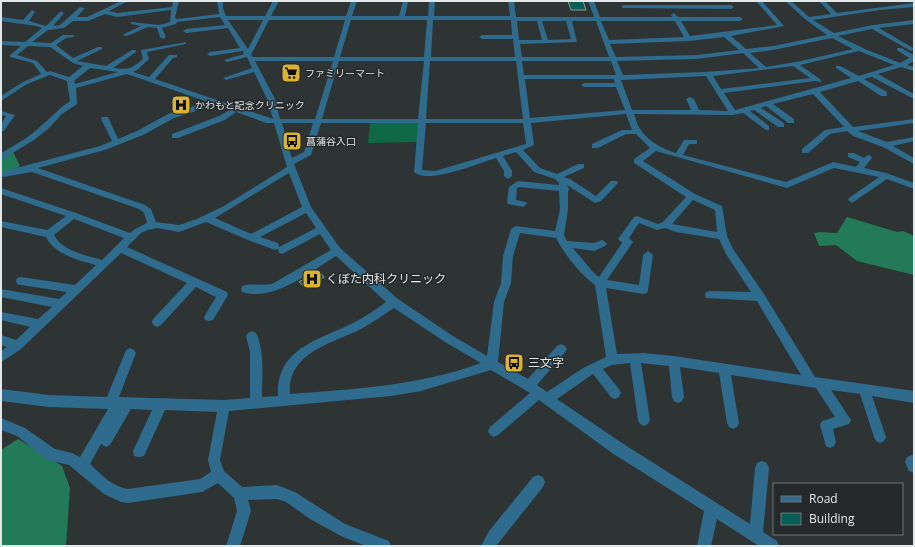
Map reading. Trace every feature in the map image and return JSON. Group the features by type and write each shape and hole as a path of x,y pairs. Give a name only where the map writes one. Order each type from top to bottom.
{"street":[{"path":"72,19 88,18 104,12 125,1"},
{"path":"176,1 172,21 224,16 267,18 740,19"},
{"path":"220,1 224,16 229,26 248,55 271,99 290,166 307,208 337,251 394,302 449,339 539,392 617,448 772,546"},
{"path":"227,60 248,55 276,1"},
{"path":"1,357 18,345 38,324 104,264 130,237 152,224 179,228 233,205 308,153 354,1"},
{"path":"432,1 426,59 418,172 435,174 530,145 511,1"},
{"path":"591,1 614,59 620,77 617,80 628,112 638,132 655,148 678,156 786,185 833,165 886,176 914,186"},
{"path":"727,1 750,32"},
{"path":"608,42 688,39 750,32 780,26 759,1"},
{"path":"788,1 808,19 833,35 860,49 914,69"},
{"path":"822,1 835,14"},
{"path":"872,1 880,8"},
{"path":"900,1 914,11"},
{"path":"402,18 405,2"},
{"path":"630,19 623,4 668,4 731,7"},
{"path":"668,4 688,39"},
{"path":"808,19 880,8 914,5"},
{"path":"1,19 37,24 47,28 62,27 82,8"},
{"path":"104,12 117,15 175,10"},
{"path":"175,10 133,20 146,26 159,27 174,23 176,20"},
{"path":"24,22 32,12"},
{"path":"45,74 35,62 12,56 47,28 61,13"},
{"path":"539,19 545,41"},
{"path":"482,37 545,41 575,41 568,19"},
{"path":"210,54 337,59 518,60 697,57 745,52 793,44 873,27 914,22"},
{"path":"125,35 146,26"},
{"path":"186,31 229,26"},
{"path":"159,27 163,37"},
{"path":"873,27 914,51"},
{"path":"726,35 766,69"},
{"path":"52,45 65,36 72,36"},
{"path":"1,43 52,45 73,60 88,66 127,72 269,121 528,121 628,112 733,113 858,79 902,65 914,58 899,49"},
{"path":"1,99 24,83 45,74 54,74 71,84 127,72 135,69 146,59 143,51 184,43"},
{"path":"73,60 100,48"},
{"path":"521,77 620,77 709,74 766,69 860,49"},
{"path":"108,68 134,51"},
{"path":"151,80 171,56 175,56"},
{"path":"794,64 827,87"},
{"path":"71,84 88,66"},
{"path":"838,67 884,94"},
{"path":"226,78 256,69"},
{"path":"709,74 733,113"},
{"path":"872,74 914,97"},
{"path":"719,91 816,79"},
{"path":"1,157 46,127 58,112 74,102 71,84"},
{"path":"584,85 619,85"},
{"path":"815,91 856,134 886,145 914,161"},
{"path":"690,99 696,113"},
{"path":"2,177 52,160 102,148 144,131 171,116 216,102"},
{"path":"768,104 791,121"},
{"path":"755,107 780,125"},
{"path":"175,136 222,118 236,109"},
{"path":"744,110 766,128"},
{"path":"1,113 11,115 1,129"},
{"path":"105,119 116,142"},
{"path":"805,151 828,132 914,121"},
{"path":"595,146 625,132 638,132"},
{"path":"886,145 914,139"},
{"path":"678,156 687,142 694,142"},
{"path":"655,148 637,161 692,196 719,208 722,236 729,251 815,381 845,420 826,425 830,442"},
{"path":"518,149 537,170 567,181 595,200 598,199 614,183"},
{"path":"498,155 508,172 508,176"},
{"path":"851,155 867,160 858,170"},
{"path":"559,178 581,166"},
{"path":"22,170 33,169 142,207 148,211 152,224"},
{"path":"852,200 868,186 886,176"},
{"path":"559,178 564,182 565,189 562,240 589,275 600,283 643,290 648,256"},
{"path":"523,204 511,202 513,187 518,184 565,189"},
{"path":"3,194 73,215 130,237"},
{"path":"612,360 600,283 628,242 623,240 637,219 657,227 666,224 692,196"},
{"path":"251,238 307,208"},
{"path":"49,234 73,215"},
{"path":"204,218 278,248 321,229"},
{"path":"1,224 49,234 56,246 104,264"},
{"path":"666,224 676,229 722,236"},
{"path":"492,364 499,302 506,283 508,256 516,229 594,247 602,244"},
{"path":"120,248 223,295 209,317"},
{"path":"246,289 264,290 274,288 337,251"},
{"path":"21,281 77,289"},
{"path":"157,322 195,282"},
{"path":"1,294 61,304"},
{"path":"710,295 760,297"},
{"path":"284,400 284,382 288,371 299,355 359,325 394,302"},
{"path":"1,316 38,324"},
{"path":"252,336 256,352 256,403"},
{"path":"1,340 18,345"},
{"path":"539,392 561,349"},
{"path":"106,441 118,404 130,353"},
{"path":"635,359 644,420"},
{"path":"494,431 539,392 612,360 635,359 674,361 914,397"},
{"path":"674,361 678,397"},
{"path":"1,395 49,401 224,406 391,391 422,386 492,364"},
{"path":"595,368 615,393"},
{"path":"724,368 733,423"},
{"path":"864,389 880,437"},
{"path":"82,466 118,404"},
{"path":"139,450 161,405"},
{"path":"224,406 214,460 219,476 240,494 244,511 233,546"},
{"path":"1,424 21,432 52,454 72,459 111,491 120,496 202,485 219,476"},
{"path":"914,462 912,462 914,466"},
{"path":"756,536 762,468"},
{"path":"488,546 494,536 538,482"},
{"path":"240,494 277,492 290,497 340,529 384,546"},
{"path":"704,546 712,508"}],"green space":[{"path":"370,123 419,123 418,142 368,143"},
{"path":"13,152 20,166 10,172 1,173 1,160"},
{"path":"847,217 897,232 903,231 914,236 914,275 857,261 836,245 819,246 814,233 837,233"},
{"path":"18,439 62,466 70,488 66,546 1,546 1,450"}],"building":[{"path":"568,1 583,1 586,10 571,10"},
{"name":"かわもと記念クリニック","path":"188,99 190,106 174,111 172,102"},
{"name":"くぼた内科クリニック","path":"318,270 324,277 306,288 299,282"}],"place":[{"name":"ファミリーマート","path":"291,73"},
{"name":"かわもと記念クリニック","path":"181,105"},
{"name":"菖蒲谷入口","path":"292,141"},
{"name":"くぼた内科クリニック","path":"312,279"},
{"name":"三文字","path":"514,363"}]}
